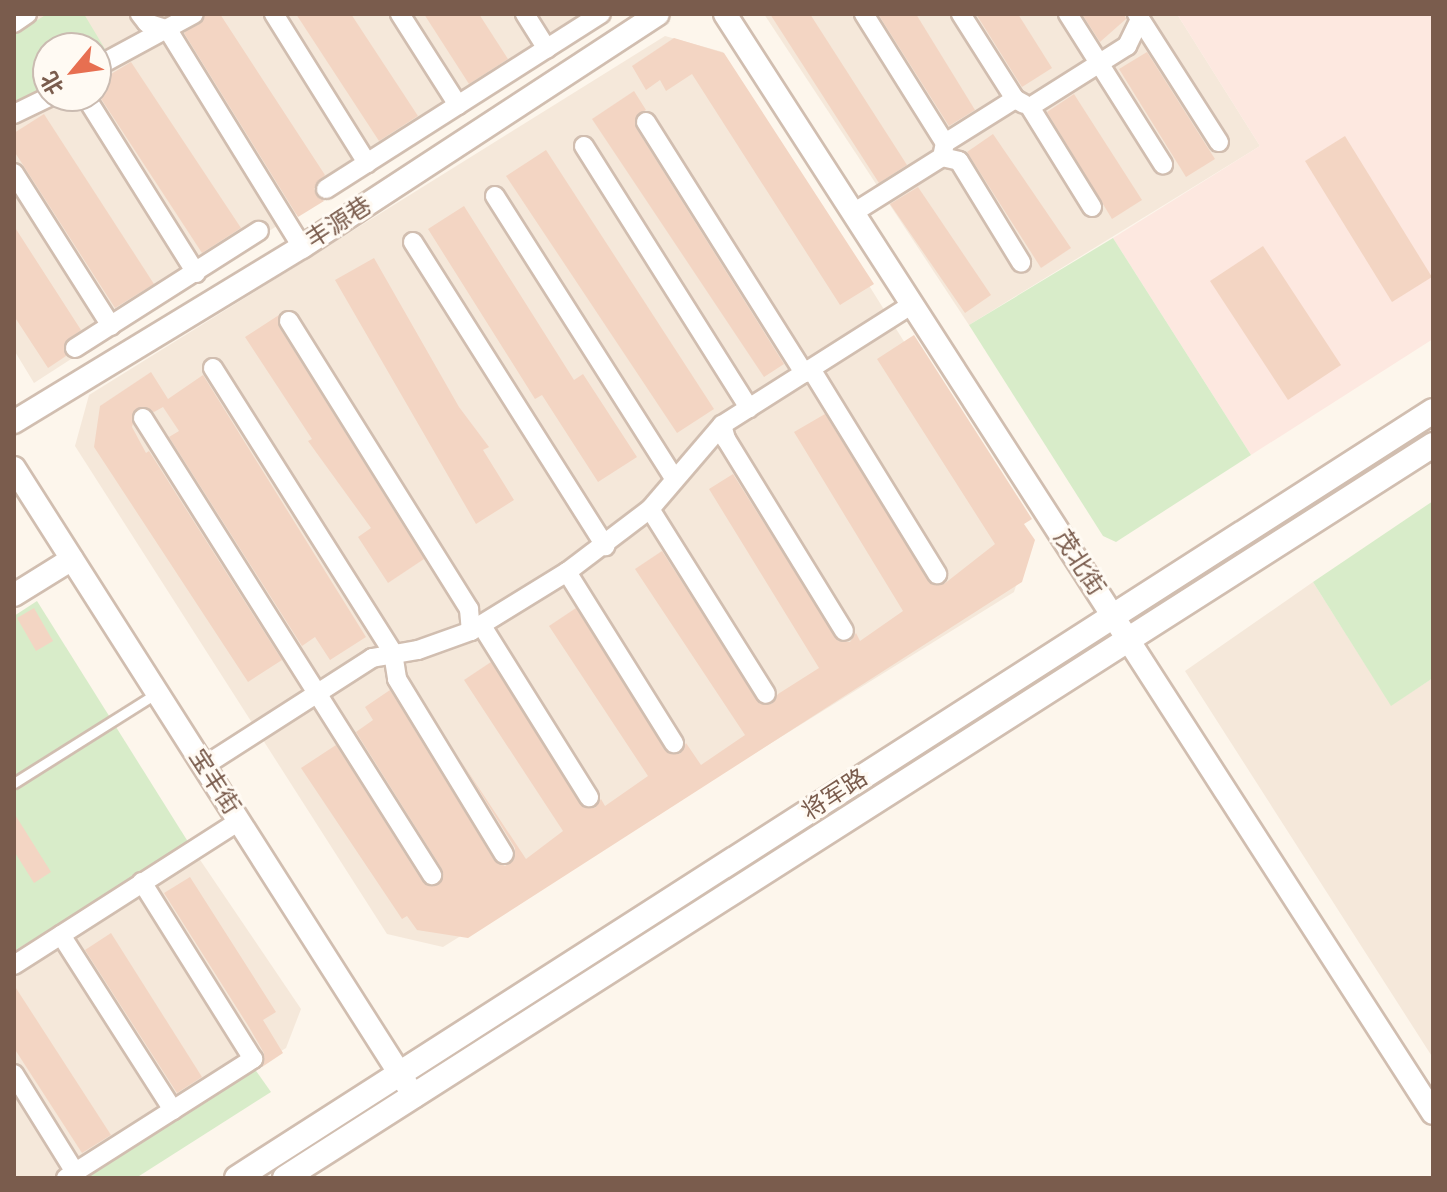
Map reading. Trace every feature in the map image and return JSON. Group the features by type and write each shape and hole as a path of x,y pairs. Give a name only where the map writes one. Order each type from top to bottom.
{"main road":[{"name":"将军路","path":"237,1178 1433,411"},
{"name":"将军路","path":"285,1178 1433,445"}],"street":[{"path":"14,23 27,14"},
{"path":"140,14 147,23 168,30 302,247"},
{"path":"112,59 194,14"},
{"path":"274,14 367,163"},
{"path":"400,14 458,105"},
{"path":"525,14 547,49"},
{"path":"326,189 601,14"},
{"name":"丰源巷","path":"14,422 302,247 658,14"},
{"name":"茂北街","path":"725,14 1433,1113"},
{"path":"864,14 944,150 959,161 1021,262"},
{"path":"961,14 1092,207"},
{"path":"1068,14 1163,164"},
{"path":"853,213 944,150 1127,46 1139,17"},
{"path":"1139,17 1219,142"},
{"path":"14,114 32,105"},
{"path":"95,112 196,273"},
{"path":"646,122 937,574"},
{"path":"584,146 749,408"},
{"path":"14,173 111,326"},
{"path":"495,196 673,477"},
{"path":"75,348 259,231"},
{"path":"413,242 605,546"},
{"path":"204,766 372,658 445,643 477,629 567,572 650,509 673,477 722,425 911,305"},
{"path":"289,321 469,609 477,629 589,797"},
{"path":"213,368 393,653 397,679 504,854"},
{"path":"143,418 432,875"},
{"path":"722,425 726,439 844,631"},
{"name":"宝丰街","path":"14,468 414,1096"},
{"path":"650,509 766,694"},
{"path":"14,595 72,559"},
{"path":"567,572 674,743"},
{"path":"14,965 239,821"},
{"path":"14,1074 71,1175 253,1059 142,882"},
{"path":"61,935 173,1110"}],"lane":[{"path":"14,783 157,693"}],"shaded area":[{"path":"14,14 605,14 34,383 14,350"},
{"path":"764,14 1177,14 1260,146 969,325"},
{"path":"1177,14 1433,14 1433,339 1251,455 1113,238 1260,146"},
{"path":"665,36 723,52 1030,543 1014,592 443,947 387,934 75,446 89,395"},
{"path":"1313,582 1391,705 1433,678 1433,1058 1185,671"},
{"path":"190,845 301,1009 286,1048 78,1178 14,1178 14,951"}],"green space":[{"path":"47,14 84,14 95,32 32,32 32,101 14,113 14,35"},
{"path":"1113,238 1251,455 1116,542 1103,536 969,325"},
{"path":"1433,501 1433,678 1391,706 1313,582"},
{"path":"37,601 190,845 14,951 14,616"},
{"path":"254,1068 271,1092 136,1178 78,1178"}],"building":[{"path":"206,14 220,14 325,175 314,189 324,201 298,217 184,33"},
{"path":"296,14 351,14 418,116 379,141"},
{"path":"424,14 479,14 508,59 469,84"},
{"path":"770,14 810,14 907,165 879,183"},
{"path":"878,14 916,14 975,110 949,126"},
{"path":"976,14 1018,14 1052,68 1022,87"},
{"path":"1082,14 1124,14 1126,19 1100,42"},
{"path":"674,38 724,53 874,284 840,305 692,74 666,91 660,80 646,90 632,66"},
{"path":"1147,52 1215,159 1186,177 1119,69"},
{"path":"131,62 241,228 202,253 110,112 112,73"},
{"path":"634,91 646,110 636,116 636,128 784,364 764,377 592,119"},
{"path":"1074,94 1142,200 1112,219 1047,112"},
{"path":"44,114 154,284 115,308 14,151 14,133"},
{"path":"993,134 1071,248 1041,268 967,152"},
{"path":"1345,136 1432,277 1392,302 1305,161"},
{"path":"546,150 714,409 677,433 506,176"},
{"path":"918,187 991,295 965,313 890,204"},
{"path":"464,206 574,380 583,374 637,457 598,482 542,395 535,399 428,229"},
{"path":"14,226 81,330 65,342 66,356 48,368 14,316"},
{"path":"1263,246 1341,365 1288,400 1210,281"},
{"path":"374,258 459,407 489,447 483,450 514,500 476,524 335,280"},
{"path":"279,315 279,327 424,559 388,583 358,537 371,528 308,441 312,439 245,337"},
{"path":"914,335 1032,519 1024,524 1035,540 1022,582 468,938 417,930 407,916 402,919 301,768 336,745 422,881 439,885 442,869 356,732 373,720 365,707 390,690 494,860 505,866 514,860 515,848 461,761 526,859 563,831 464,680 491,662 583,807 595,808 601,799 605,806 648,776 549,626 576,608 668,753 680,754 686,743 701,765 745,735 635,569 662,551 760,704 772,704 778,694 819,668 709,489 733,474 838,641 850,642 856,633 860,641 903,611 794,432 825,414 931,584 944,584 995,544 877,359"},
{"path":"151,372 168,399 203,375 366,637 330,660 315,637 302,646 169,437 179,431 163,407 154,412 137,408 132,427 146,453 149,451 282,660 248,682 94,447 100,406"},
{"path":"34,608 53,641 36,651 17,618"},
{"path":"14,813 51,872 34,883 14,851"},
{"path":"190,877 276,1012 263,1020 283,1053 262,1067 264,1053 164,893"},
{"path":"111,933 202,1077 177,1093 85,950"},
{"path":"14,985 111,1135 82,1153 14,1048"}]}
